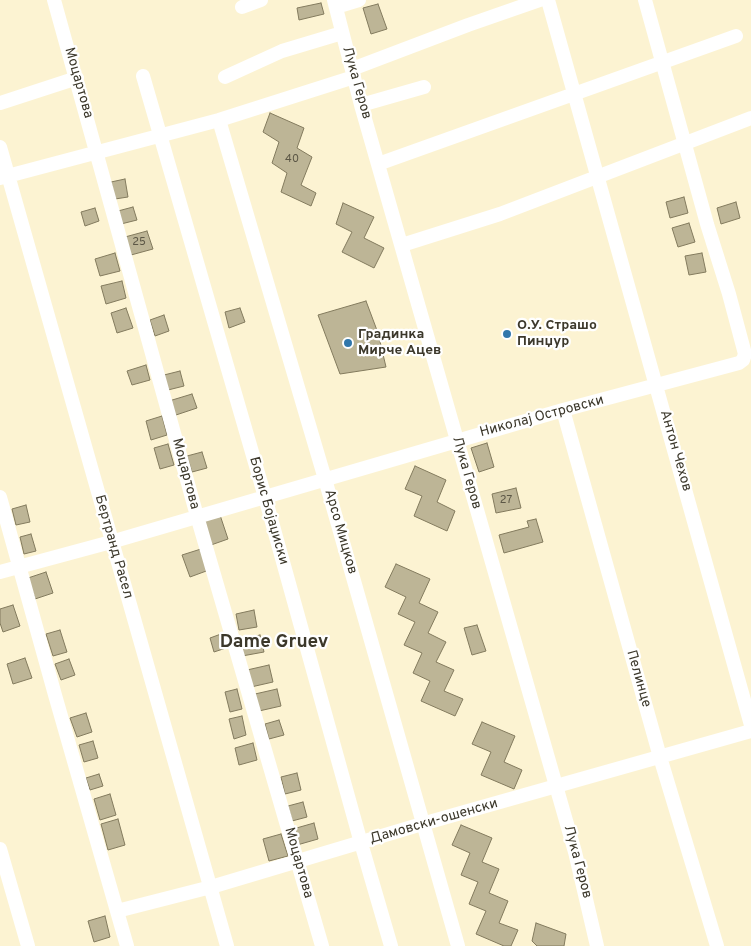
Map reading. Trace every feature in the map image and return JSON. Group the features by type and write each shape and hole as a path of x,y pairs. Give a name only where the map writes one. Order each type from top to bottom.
{"street":[{"name":"Моцартова","path":"54,0 197,516 322,946"},
{"path":"242,7 261,0"},
{"path":"335,3 359,0"},
{"path":"4,177 219,120 353,73 468,25 540,0"},
{"name":"Антон Чехов","path":"548,0 751,725"},
{"path":"644,0 685,145"},
{"name":"Лука Геров","path":"335,3 378,164 575,852 598,946"},
{"path":"225,76 282,51 342,33"},
{"path":"378,164 736,36"},
{"name":"Борис Бојаџиски","path":"143,76 392,946"},
{"path":"0,103 77,78"},
{"path":"362,105 424,87"},
{"path":"402,245 500,214 685,145 751,118"},
{"name":"Арсо Мицков","path":"219,120 325,479 458,946"},
{"name":"Николај Островски","path":"0,572 111,542 563,410 656,387 739,363 745,358 745,354 685,145"},
{"name":"Бертранд Расел","path":"0,146 4,177 227,946"},
{"name":"Пелинце","path":"563,410 660,757 717,946"},
{"path":"0,497 127,946"},
{"name":"Дамовски-ошенски","path":"117,911 211,887 422,824 751,731"},
{"path":"0,849 28,946"}],"building":[{"path":"321,3 324,14 299,20 297,8"},
{"path":"378,4 387,29 371,34 363,8"},
{"path":"270,113 304,128 297,148 312,157 301,185 316,193 311,206 281,192 287,173 272,163 279,142 263,132"},
{"path":"125,179 128,197 115,199 111,182"},
{"path":"684,197 688,213 670,218 666,202"},
{"path":"736,202 740,218 721,224 717,208"},
{"path":"343,203 374,217 364,238 384,248 374,268 342,252 352,232 336,224"},
{"path":"133,207 137,220 121,224 118,211"},
{"path":"95,208 99,221 85,226 81,212"},
{"path":"689,223 695,242 678,247 672,228"},
{"path":"147,231 153,249 131,255 125,237"},
{"path":"115,253 120,271 100,276 95,259"},
{"path":"702,253 706,272 689,275 685,256"},
{"path":"122,281 126,298 106,304 101,286"},
{"name":"Градинка Мирче Ацев","path":"366,301 378,333 386,367 340,374 318,315"},
{"path":"126,308 133,328 117,333 111,313"},
{"path":"240,308 245,322 229,328 225,312"},
{"path":"164,315 169,331 155,336 150,320"},
{"path":"146,365 150,380 132,385 127,371"},
{"path":"180,371 184,386 168,390 164,375"},
{"path":"192,394 197,408 173,416 169,401"},
{"path":"162,416 167,435 151,440 146,421"},
{"path":"487,443 494,467 479,472 471,448"},
{"path":"168,444 174,465 160,469 154,448"},
{"path":"202,452 207,468 192,472 187,456"},
{"path":"415,466 446,480 437,502 455,511 447,531 414,516 422,496 405,489"},
{"path":"516,488 521,508 496,513 492,494"},
{"path":"26,505 30,522 16,525 12,509"},
{"path":"219,512 228,539 211,545 202,518"},
{"path":"536,519 543,542 504,553 499,535 529,527 527,521"},
{"path":"31,534 36,551 24,554 20,537"},
{"path":"201,549 209,570 190,577 182,555"},
{"path":"396,564 430,579 419,603 438,612 428,633 446,642 436,662 454,670 444,691 463,699 455,716 421,701 430,681 413,673 422,653 404,645 415,622 398,614 406,597 385,587"},
{"path":"46,572 53,593 35,599 28,578"},
{"path":"13,605 20,626 3,632 0,623 0,609"},
{"path":"254,610 257,627 239,630 236,614"},
{"path":"477,625 486,651 472,655 464,628"},
{"path":"60,630 67,652 53,656 46,634"},
{"path":"221,634 226,648 214,652 210,638"},
{"path":"260,635 264,652 242,656 238,640"},
{"path":"25,658 32,678 13,684 7,664"},
{"path":"69,659 75,675 61,680 55,664"},
{"path":"269,665 273,682 251,687 247,670"},
{"path":"237,689 242,709 230,712 225,692"},
{"path":"277,689 281,706 259,711 255,694"},
{"path":"86,713 92,732 77,737 70,718"},
{"path":"242,716 246,735 234,739 229,719"},
{"path":"279,720 284,735 269,739 265,724"},
{"path":"482,722 515,736 504,762 522,770 514,789 481,775 491,752 472,744"},
{"path":"93,741 98,758 84,762 79,745"},
{"path":"253,743 257,760 239,765 235,748"},
{"path":"297,773 301,790 285,794 281,777"},
{"path":"99,774 103,786 90,790 86,778"},
{"path":"110,794 116,815 100,820 94,799"},
{"path":"303,802 307,817 292,821 288,806"},
{"path":"118,819 125,845 108,850 101,824"},
{"path":"314,823 318,839 297,845 293,829"},
{"path":"461,825 492,838 482,862 499,869 489,893 508,901 499,923 518,930 511,946 504,946 476,934 486,911 469,904 478,882 461,875 470,853 452,845"},
{"path":"281,834 288,856 269,861 263,839"},
{"path":"105,916 110,937 94,942 88,921"},
{"path":"536,923 566,934 564,946 537,946 532,941"}],"place":[{"name":"О.У. Страшо Пинџур","path":"507,334"},
{"name":"Градинка Мирче Ацев","path":"348,343"}],"district":[{"name":"Dame Gruev","path":"274,643"}]}
